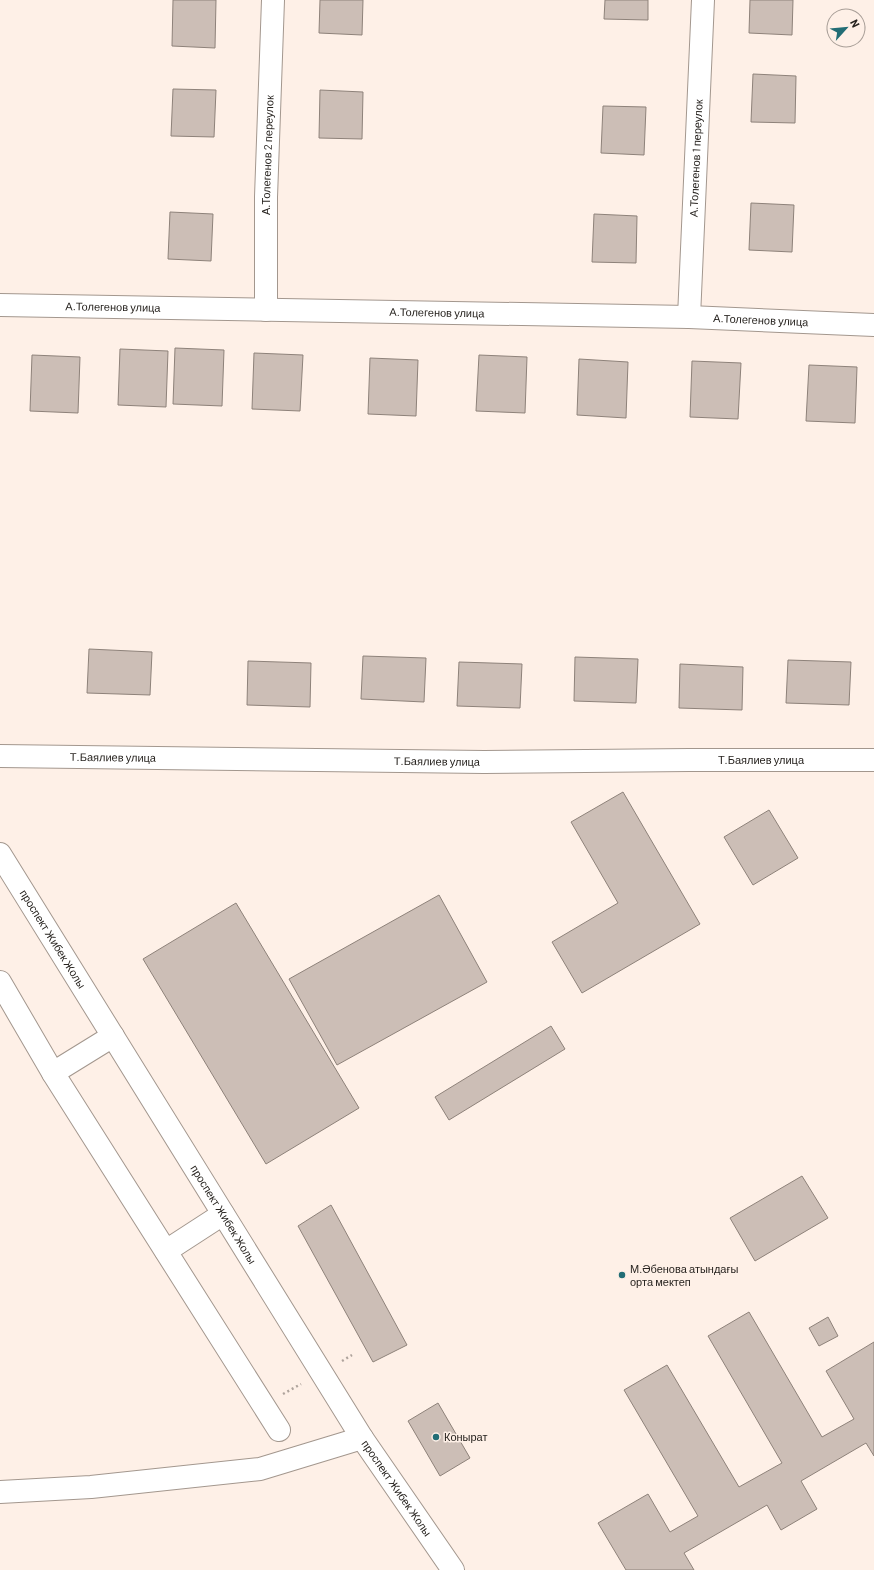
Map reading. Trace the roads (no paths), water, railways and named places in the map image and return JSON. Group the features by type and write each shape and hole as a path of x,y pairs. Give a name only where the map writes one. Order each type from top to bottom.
{"street":[{"name":"А.Толегенов 2 переулок","path":"266,310 266,197 273,0"},
{"name":"А.Толегенов 1 переулок","path":"689,317 703,0"},
{"name":"А.Толегенов улица","path":"0,305 689,317 874,325"},
{"name":"Т.Баялиев улица","path":"0,756 484,762 874,760"},
{"name":"проспект Жибек Жолы","path":"0,854 362,1438 453,1570"},
{"path":"0,982 54,1073 279,1430"},
{"path":"54,1073 113,1036"},
{"path":"166,1251 223,1214"},
{"path":"0,1492 91,1487 260,1469 362,1438"}],"place":[{"name":"М.Әбенова атындағы орта мектеп","path":"622,1275"},
{"name":"Конырат","path":"436,1437"}]}
